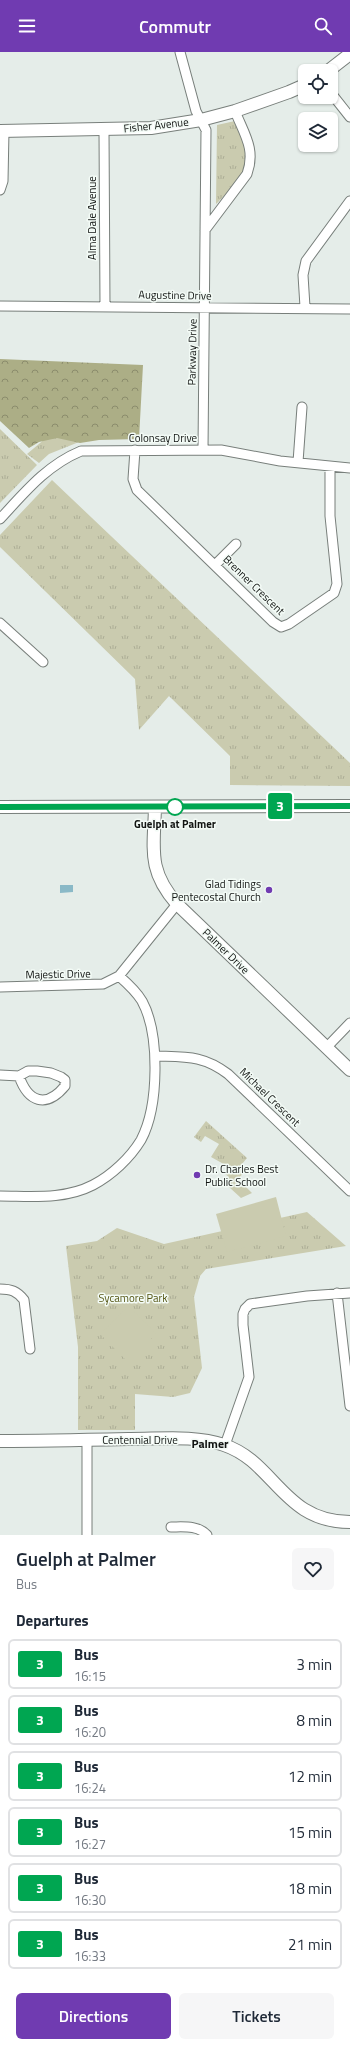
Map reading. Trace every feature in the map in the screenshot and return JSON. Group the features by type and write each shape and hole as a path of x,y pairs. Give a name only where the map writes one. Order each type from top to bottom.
{"street":[{"name":"Parkway Drive","path":"180,52 196,111 206,130 204,450"},
{"path":"337,64 350,54"},
{"name":"Fisher Avenue","path":"2,131 151,128 201,120 235,111 298,88"},
{"path":"338,102 350,118"},
{"path":"205,230 247,174 251,164 251,152 235,111"},
{"name":"Alma Dale Avenue","path":"104,130 104,306"},
{"path":"0,190 2,181 2,131"},
{"path":"305,308 303,275 306,261 350,201"},
{"name":"Augustine Drive","path":"0,306 350,309"},
{"path":"298,462 302,407"},
{"name":"Colonsay Drive","path":"0,519 45,471 64,458 85,450 204,450 240,453 280,461 350,468"},
{"name":"Brenner Crescent","path":"135,450 133,479 138,490 273,622 281,627 289,624 334,593 337,584 330,516 330,467"},
{"path":"215,565 236,544"},
{"path":"0,623 43,662"},
{"path":"0,807 350,806"},
{"name":"Palmer Drive","path":"155,807 154,860 156,870 164,889 177,904 350,1070"},
{"name":"Majestic Drive","path":"0,987 103,984 120,976 177,904"},
{"path":"0,1196 57,1196 78,1191 93,1185 126,1160 141,1139 150,1114 156,1056 152,1028 142,1000 120,976"},
{"path":"326,1048 350,1023"},
{"name":"Michael Crescent","path":"156,1056 200,1058 214,1063 228,1074 350,1191"},
{"path":"0,1075 19,1076 28,1071 51,1073 65,1080 64,1086 50,1099 44,1101 37,1100 24,1087 19,1076"},
{"path":"0,1289 11,1289 20,1294 24,1300 30,1349"},
{"path":"225,1445 249,1377 242,1325 242,1314 245,1309 250,1304 307,1296 350,1293"},
{"path":"337,1294 350,1406"},
{"name":"Centennial Drive","path":"0,1441 172,1439 208,1441 225,1445 250,1459 302,1508 318,1518 350,1522"},
{"path":"87,1440 87,1535"},
{"path":"171,1527 192,1527 203,1531 207,1535"}],"green space":[{"path":"235,121 246,147 248,161 236,182 216,204 217,125"},
{"path":"0,359 143,365 139,439 99,440 80,443 57,438 39,442 29,448 0,421"},
{"path":"0,429 37,465 0,503"},
{"path":"56,437 79,442 49,454 39,463 27,454 46,438"},
{"path":"52,480 350,763 350,786 230,785 230,756 169,696 139,730 135,679 0,547 0,535"},
{"path":"206,1121 247,1158 242,1164 248,1169 229,1187 225,1183 229,1177 225,1174 229,1167 211,1157 219,1144 205,1136 201,1142 194,1137"},
{"path":"238,1179 252,1193 241,1198 229,1187"},
{"path":"276,1197 286,1236 227,1252 216,1214"},
{"name":"Sycamore Park","path":"307,1212 346,1246 206,1269 200,1276 194,1297 202,1368 190,1393 173,1397 135,1394 135,1430 78,1430 78,1347 66,1246 97,1241 117,1228 164,1244"},
{"path":"129,1306 156,1334 128,1362 100,1334"}],"water":[{"path":"60,885 73,885 73,892 60,893"}],"bus line":[{"name":"3","path":"0,807 350,806"}],"place":[{"name":"Guelph at Palmer","path":"175,807"},
{"name":"Glad Tidings Pentecostal Church","path":"269,890"},
{"name":"Dr. Charles Best Public School","path":"197,1175"}],"district":[{"name":"Palmer","path":"210,1444"}]}
